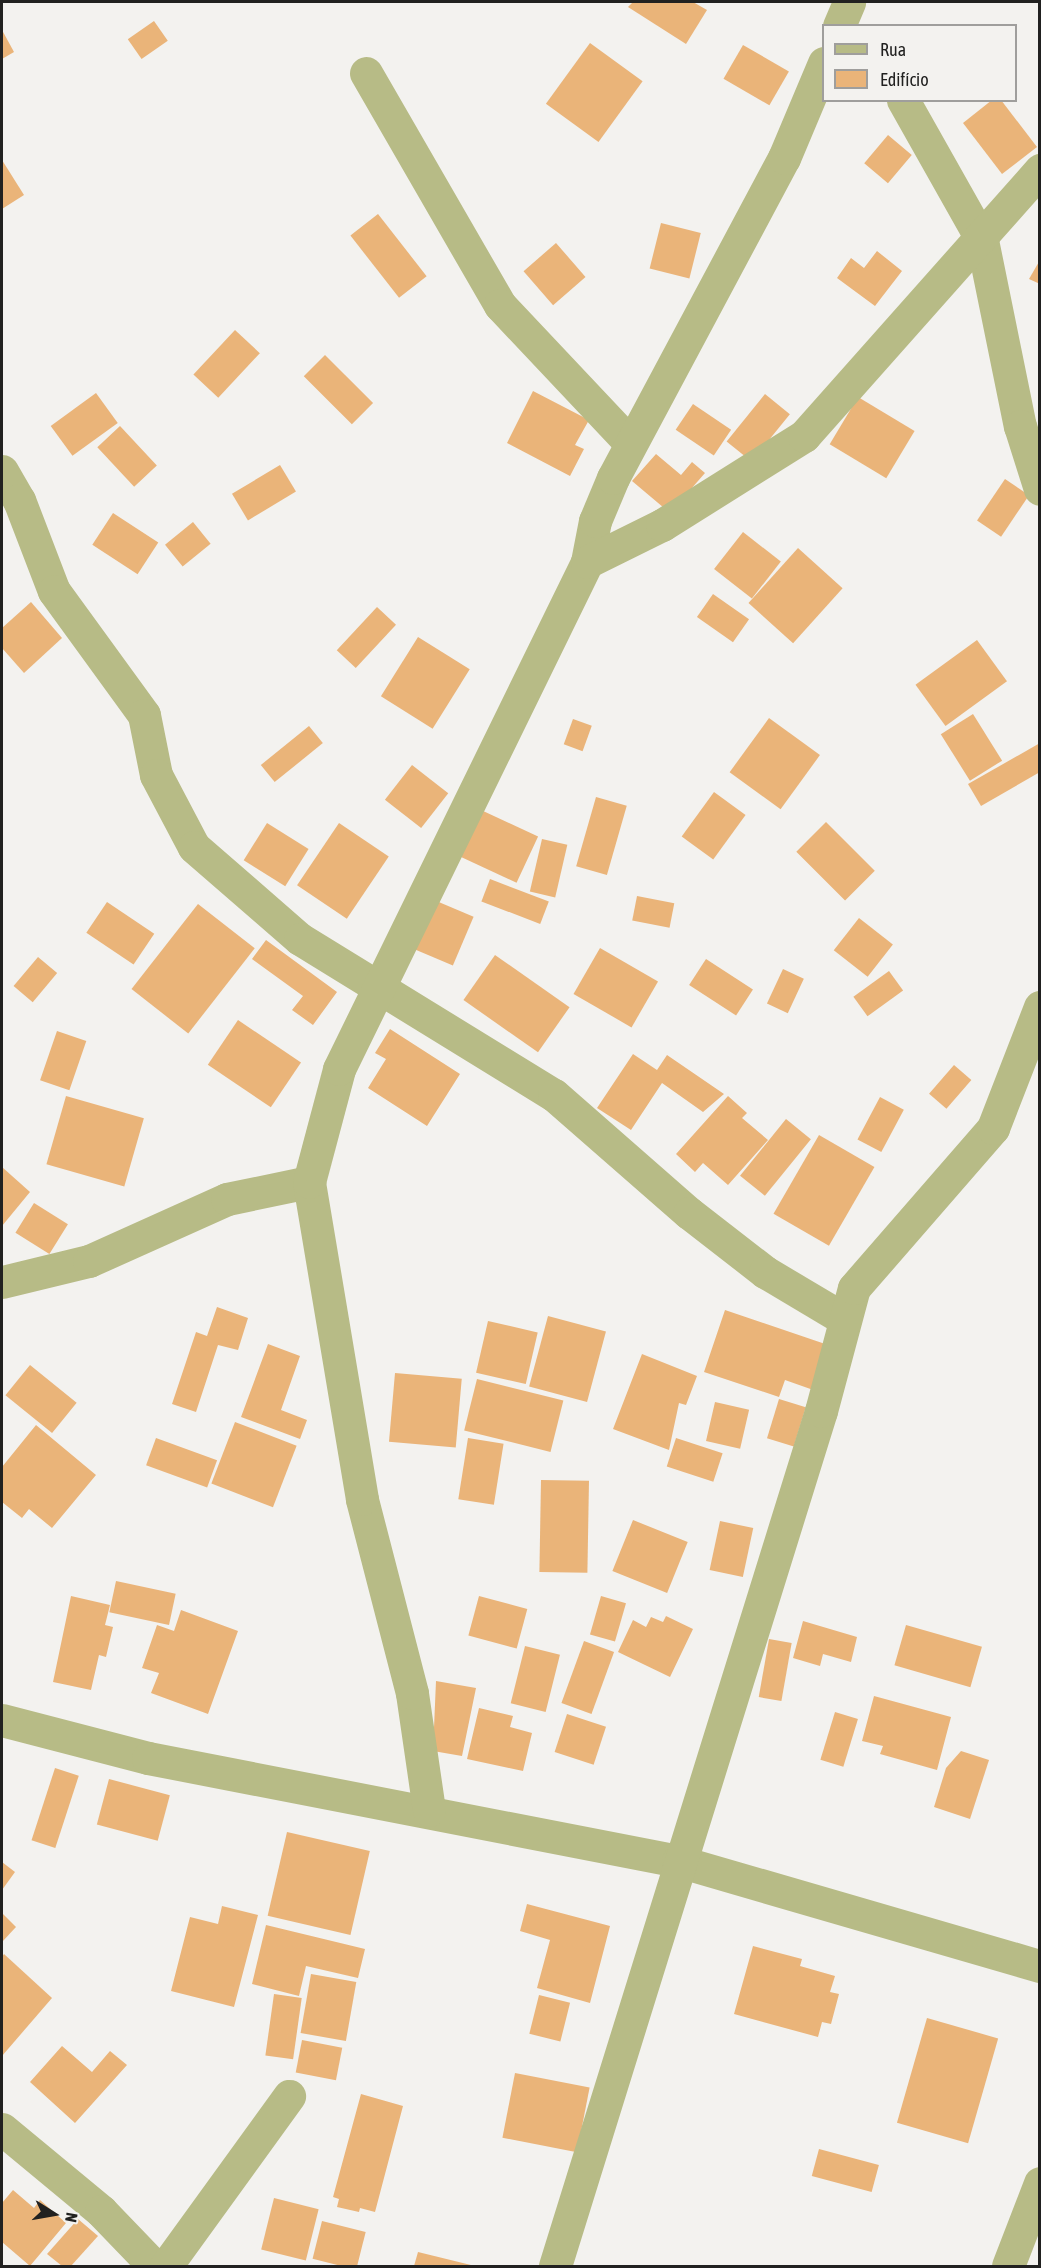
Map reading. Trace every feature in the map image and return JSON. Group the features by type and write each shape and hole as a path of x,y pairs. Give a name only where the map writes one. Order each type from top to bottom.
{"street":[{"path":"429,1810 412,1693 362,1499 309,1182 339,1069 378,984 587,562 595,521 630,443 784,158 822,68"},
{"path":"366,73 500,305 630,443"},
{"path":"904,102 982,240 1020,426 1040,489"},
{"path":"587,562 662,525 804,436 982,240 1040,170"},
{"path":"2,471 19,500 54,591 144,715 156,775 194,847 300,939 378,984 554,1095 689,1213 765,1272 844,1319"},
{"path":"555,2266 678,1861 821,1411 854,1288 993,1128 1040,1007"},
{"path":"2,1282 89,1261 227,1199 309,1182"},
{"path":"2,1720 148,1758 429,1810 678,1861 1040,1966"},
{"path":"166,2266 289,2096"},
{"path":"2,2129 101,2211 154,2266"},
{"path":"1008,2266 1040,2183"}],"building":[{"path":"633,2 693,2 707,10 686,44 628,7"},
{"path":"154,21 168,41 142,59 128,39"},
{"path":"2,30 14,52 2,59"},
{"path":"590,43 643,81 599,142 546,104"},
{"path":"743,45 789,72 769,105 724,79"},
{"path":"989,102 1003,102 1037,147 1002,174 963,123"},
{"path":"888,135 912,155 888,183 864,163"},
{"path":"2,160 24,195 2,209"},
{"path":"378,214 427,276 399,298 350,236"},
{"path":"661,223 701,233 689,279 650,269"},
{"path":"556,243 586,277 553,305 524,271"},
{"path":"877,251 902,271 875,306 837,278 851,258 864,268"},
{"path":"1040,260 1040,284 1029,279"},
{"path":"235,330 260,353 218,398 193,375"},
{"path":"325,355 373,403 352,424 304,376"},
{"path":"533,391 589,420 575,445 584,449 570,476 507,443"},
{"path":"96,393 118,423 72,456 51,426"},
{"path":"765,394 790,414 751,462 727,441"},
{"path":"858,397 915,431 886,478 830,444"},
{"path":"693,404 731,430 714,455 676,430"},
{"path":"120,426 157,465 134,487 97,447"},
{"path":"656,454 681,475 692,462 705,473 670,513 632,481"},
{"path":"280,465 296,492 248,520 232,494"},
{"path":"1005,479 1029,495 1001,537 977,520"},
{"path":"113,513 158,542 138,574 92,545"},
{"path":"193,522 211,544 183,566 165,545"},
{"path":"743,532 781,562 752,599 714,569"},
{"path":"798,548 843,588 793,643 748,603"},
{"path":"713,594 749,619 733,642 697,617"},
{"path":"31,602 62,638 24,673 2,648 2,628"},
{"path":"377,607 396,625 356,668 337,650"},
{"path":"418,637 470,669 433,729 381,696"},
{"path":"977,640 1007,681 945,726 916,685"},
{"path":"973,714 1002,761 970,781 941,734"},
{"path":"769,718 820,755 781,809 730,772"},
{"path":"573,719 592,726 583,751 564,744"},
{"path":"309,726 323,743 275,782 261,765"},
{"path":"1040,743 1040,772 981,806 968,784"},
{"path":"412,765 448,793 421,828 385,800"},
{"path":"714,792 746,815 713,859 682,836"},
{"path":"596,797 627,806 607,875 576,866"},
{"path":"481,810 538,837 517,883 459,856"},
{"path":"826,822 875,871 845,900 796,852"},
{"path":"267,823 309,849 285,886 244,860"},
{"path":"339,823 389,857 347,919 297,885"},
{"path":"542,839 567,845 555,897 530,892"},
{"path":"490,879 549,902 540,924 481,901"},
{"path":"637,896 674,903 670,928 632,921"},
{"path":"434,900 474,917 453,966 413,949"},
{"path":"107,902 154,934 134,965 86,933"},
{"path":"198,904 255,948 188,1033 132,989"},
{"path":"859,918 893,944 868,977 834,950"},
{"path":"266,940 337,992 313,1025 292,1010 303,996 252,959"},
{"path":"600,948 658,982 632,1027 574,994"},
{"path":"495,955 570,1007 538,1052 463,1000"},
{"path":"38,957 57,973 33,1002 14,986"},
{"path":"706,959 753,989 736,1015 689,985"},
{"path":"783,969 804,979 788,1013 767,1003"},
{"path":"889,971 903,990 868,1016 853,997"},
{"path":"238,1020 301,1062 271,1107 208,1065"},
{"path":"390,1029 460,1074 427,1126 368,1088 386,1059 375,1053"},
{"path":"57,1031 86,1041 69,1090 40,1080"},
{"path":"633,1054 657,1070 667,1055 724,1094 703,1112 662,1083 631,1130 597,1108"},
{"path":"954,1065 971,1080 946,1109 929,1094"},
{"path":"66,1096 144,1118 124,1187 46,1164"},
{"path":"728,1096 747,1113 742,1118 768,1140 728,1185 703,1163 695,1172 676,1154"},
{"path":"880,1097 904,1110 881,1152 857,1139"},
{"path":"786,1119 811,1139 765,1196 740,1176"},
{"path":"819,1135 874,1167 829,1246 774,1214"},
{"path":"2,1167 30,1192 2,1226"},
{"path":"34,1203 68,1224 49,1254 15,1233"},
{"path":"217,1307 248,1318 238,1350 218,1345 196,1412 172,1404 196,1332 207,1336"},
{"path":"725,1310 834,1347 819,1392 785,1380 779,1397 704,1372"},
{"path":"548,1316 606,1332 587,1402 529,1387"},
{"path":"488,1321 538,1332 526,1384 476,1373"},
{"path":"268,1344 300,1356 281,1410 307,1420 300,1439 241,1417"},
{"path":"642,1354 697,1376 686,1405 679,1403 669,1450 613,1429"},
{"path":"30,1365 77,1403 52,1433 5,1395"},
{"path":"395,1373 462,1379 456,1448 389,1442"},
{"path":"477,1379 563,1401 551,1452 464,1430"},
{"path":"779,1399 806,1407 794,1446 767,1438"},
{"path":"715,1402 749,1410 740,1449 706,1441"},
{"path":"235,1422 297,1446 273,1507 211,1484"},
{"path":"36,1425 96,1475 52,1528 29,1509 22,1518 2,1502 2,1467"},
{"path":"156,1438 217,1460 207,1487 146,1465"},
{"path":"468,1438 504,1444 494,1505 458,1499"},
{"path":"676,1438 723,1453 713,1482 667,1467"},
{"path":"541,1480 589,1481 587,1573 539,1572"},
{"path":"633,1520 688,1542 667,1593 612,1571"},
{"path":"720,1521 753,1528 743,1577 710,1570"},
{"path":"116,1581 176,1594 169,1625 109,1612"},
{"path":"71,1596 110,1605 105,1625 113,1627 106,1657 99,1655 91,1690 53,1682"},
{"path":"479,1596 527,1609 517,1649 468,1636"},
{"path":"601,1596 626,1603 615,1642 590,1634"},
{"path":"181,1610 238,1631 208,1714 151,1693 159,1673 142,1668 157,1625 174,1631"},
{"path":"666,1616 693,1629 670,1677 618,1652 633,1620 646,1627 651,1617 663,1622"},
{"path":"803,1621 857,1637 851,1662 823,1654 820,1666 793,1658"},
{"path":"906,1625 982,1647 970,1687 894,1665"},
{"path":"769,1639 792,1643 781,1701 759,1697"},
{"path":"584,1641 614,1652 591,1714 561,1703"},
{"path":"525,1646 560,1655 546,1712 511,1703"},
{"path":"436,1681 476,1688 462,1756 433,1751"},
{"path":"874,1696 951,1717 937,1770 880,1754 883,1746 862,1741"},
{"path":"479,1708 513,1716 510,1727 532,1733 523,1771 467,1759"},
{"path":"835,1712 858,1719 843,1767 820,1760"},
{"path":"567,1714 606,1727 594,1765 555,1752"},
{"path":"961,1751 989,1760 970,1819 934,1807 946,1768"},
{"path":"55,1768 79,1776 55,1848 32,1840"},
{"path":"109,1779 170,1795 158,1841 97,1824"},
{"path":"287,1832 370,1851 350,1935 268,1916"},
{"path":"2,1862 15,1872 2,1890"},
{"path":"527,1904 610,1926 590,2003 537,1988 550,1940 520,1931"},
{"path":"222,1906 258,1915 234,2007 171,1991 190,1917 218,1924"},
{"path":"2,1913 16,1927 2,1942"},
{"path":"266,1925 365,1949 358,1978 306,1966 299,1996 252,1984"},
{"path":"753,1946 802,1959 800,1966 835,1976 830,1992 839,1994 831,2024 822,2022 818,2037 734,2014"},
{"path":"4,1954 52,1998 2,2056 2,1957"},
{"path":"311,1974 356,1982 346,2041 301,2033"},
{"path":"274,1994 302,1998 293,2059 265,2055"},
{"path":"539,1995 570,2003 560,2042 529,2034"},
{"path":"927,2018 998,2038 968,2143 897,2123"},
{"path":"302,2040 342,2048 336,2080 296,2072"},
{"path":"62,2046 92,2072 110,2051 127,2065 75,2123 30,2082"},
{"path":"515,2073 590,2088 577,2152 502,2138"},
{"path":"361,2094 403,2106 375,2212 360,2208 359,2212 337,2207 339,2199 333,2197"},
{"path":"819,2149 879,2165 872,2192 812,2176"},
{"path":"13,2190 34,2208 40,2200 66,2223 30,2266 2,2242 2,2203"},
{"path":"274,2198 319,2209 306,2261 261,2249"},
{"path":"78,2219 98,2236 71,2266 62,2266 47,2254"},
{"path":"322,2221 366,2232 357,2266 341,2266 313,2259"},
{"path":"418,2252 475,2266 414,2266"}]}
